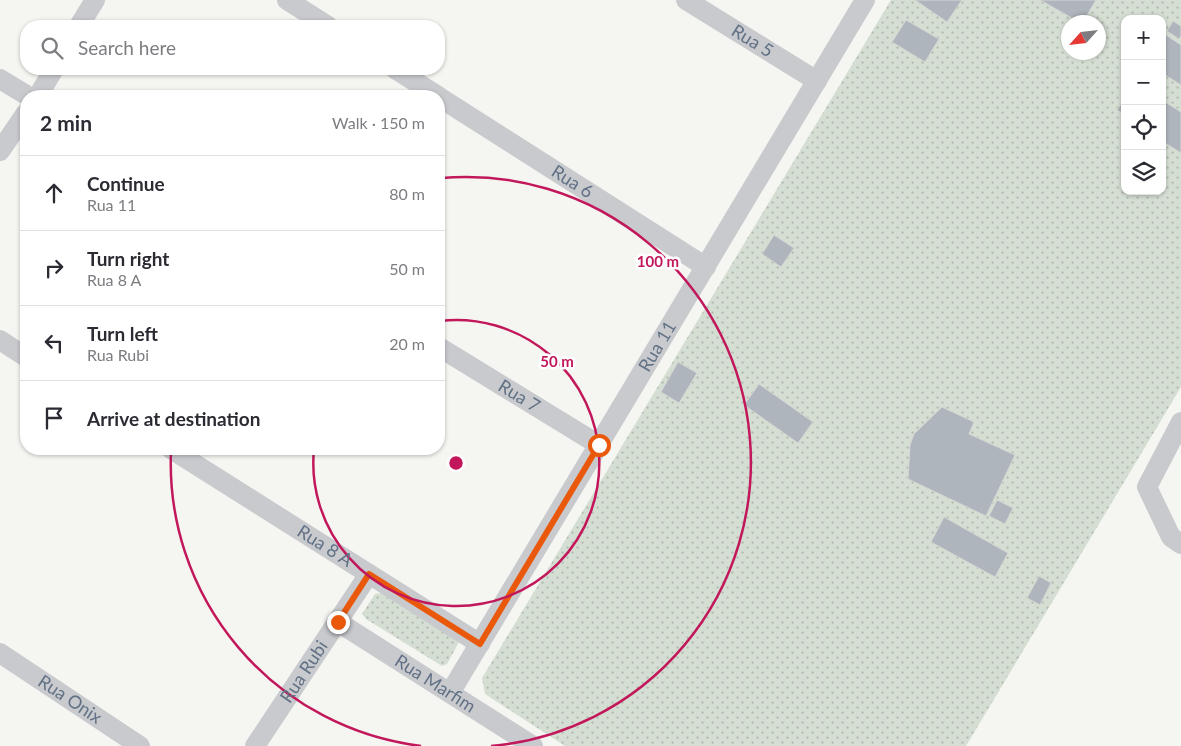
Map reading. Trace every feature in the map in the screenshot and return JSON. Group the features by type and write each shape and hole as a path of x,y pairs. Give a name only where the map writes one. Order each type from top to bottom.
{"street":[{"path":"83,20 95,0"},
{"path":"287,0 319,20"},
{"name":"Rua 5","path":"686,0 817,81"},
{"name":"Rua 11","path":"450,693 866,0"},
{"path":"42,90 50,75"},
{"name":"Rua 6","path":"405,75 428,90"},
{"path":"0,79 20,91"},
{"name":"Rua 6","path":"445,100 706,266"},
{"path":"0,151 20,123"},
{"path":"0,340 20,353"},
{"name":"Rua 7","path":"445,351 599,445"},
{"path":"1181,422 1147,487 1172,538 1181,544"},
{"name":"Rua 8 A","path":"181,455 480,644"},
{"name":"Rua Rubi","path":"255,746 369,574"},
{"name":"Rua Marfim","path":"338,622 533,746"},
{"name":"Rua Onix","path":"0,652 140,746"}],"shaded area":[{"path":"891,0 1181,0 1181,387 966,746 565,746 485,694 482,678"},
{"path":"381,593 459,642 447,664 442,666 366,619 362,614 375,594"}],"building":[{"path":"915,0 962,0 947,22"},
{"path":"1040,0 1096,0 1087,15 1067,15"},
{"path":"906,20 939,39 925,62 892,42"},
{"path":"1173,21 1181,26 1181,36 1179,39 1167,31"},
{"path":"1166,35 1181,45 1181,85 1166,76"},
{"path":"1166,103 1181,112 1181,153 1166,144"},
{"path":"1121,104 1121,112 1117,110"},
{"path":"774,235 794,248 781,267 762,254"},
{"path":"678,362 697,373 679,403 661,392"},
{"path":"759,384 813,422 798,443 744,405"},
{"path":"942,407 974,422 969,434 1015,455 986,516 908,479 910,445 914,434"},
{"path":"997,500 1013,508 1005,524 989,516"},
{"path":"944,517 1008,553 995,577 931,542"},
{"path":"1039,576 1051,583 1040,605 1027,598"}],"route":[{"path":"338,622 369,574 480,644 599,445"}]}
